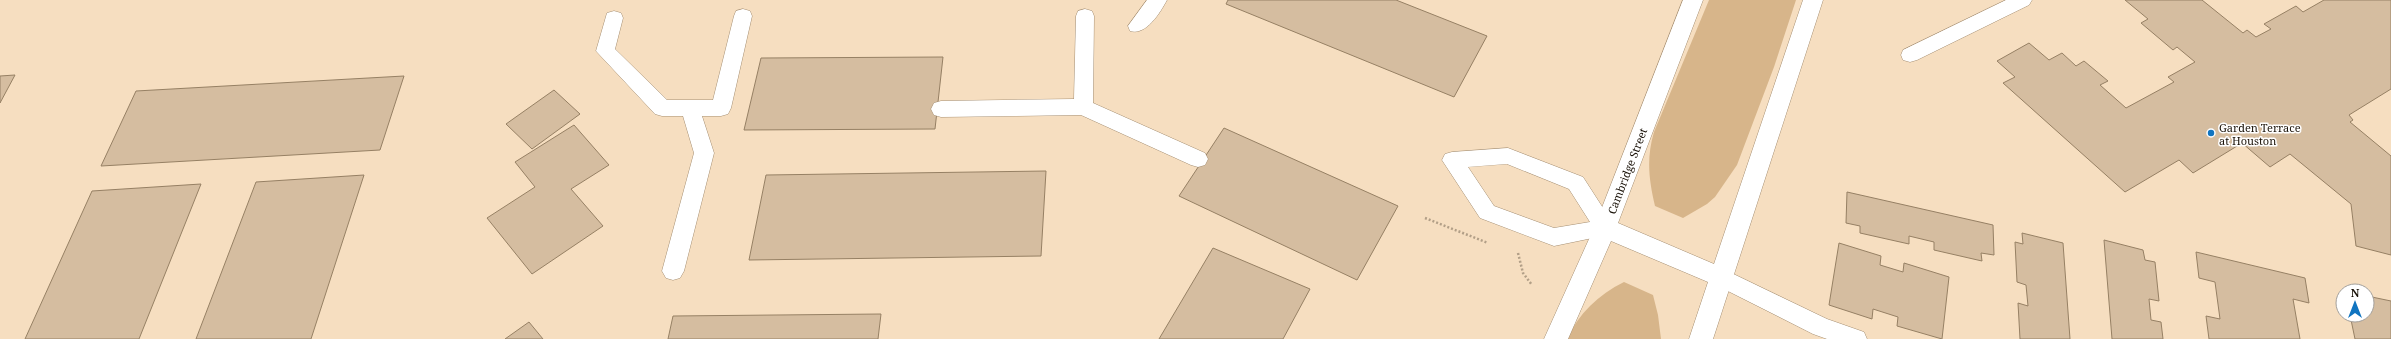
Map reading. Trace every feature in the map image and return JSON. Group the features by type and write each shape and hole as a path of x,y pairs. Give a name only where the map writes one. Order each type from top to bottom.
{"street":[{"name":"Cambridge Street","path":"1556,339 1605,228 1693,0"},
{"path":"1701,339 1813,0"},
{"path":"1605,228 1721,277"}],"lane":[{"path":"1137,26 1158,0"},
{"path":"1910,55 2024,0"},
{"path":"614,18 605,51 662,108 721,108 743,16"},
{"path":"1083,107 1085,16"},
{"path":"941,110 1083,107 1198,159"},
{"path":"672,271 704,153 690,108"},
{"path":"1508,156 1576,183 1605,228 1554,237 1487,212 1452,160 1508,156"},
{"path":"1721,277 1821,327 1856,339"}],"path":[{"path":"1425,218 1484,243 1494,241"},
{"path":"1514,247 1518,252 1523,273 1532,285"}],"shaded area":[{"path":"1709,0 1796,0 1774,67 1737,165 1715,197 1707,204 1683,218 1655,206 1649,169 1650,151 1654,132"},
{"path":"1624,282 1653,295 1658,315 1661,339 1567,339 1577,321 1590,306 1606,293"}],"building":[{"path":"1228,0 1396,0 1487,36 1454,97 1226,4"},
{"name":"Garden Terrace at Houston","path":"2125,0 2202,0 2243,33 2247,30 2256,37 2271,29 2264,24 2296,6 2303,12 2324,0 2391,0 2391,89 2349,115 2353,120 2350,122 2391,156 2391,255 2356,246 2351,204 2290,154 2270,167 2242,143 2193,173 2179,160 2125,192 2003,83 2015,77 1997,61 2029,43 2049,60 2062,53 2076,66 2084,61 2108,81 2100,85 2126,108 2174,82 2168,77 2195,62 2177,47 2173,50 2141,23 2148,19"},
{"path":"943,57 935,129 744,130 761,58"},
{"path":"15,75 0,103 0,76"},
{"path":"404,76 380,150 101,166 136,91"},
{"path":"554,90 580,114 532,149 506,124"},
{"path":"574,125 609,165 571,189 603,226 532,274 487,218 535,187 515,162"},
{"path":"1224,128 1398,206 1357,280 1179,196"},
{"path":"1046,171 1041,256 749,260 766,175"},
{"path":"364,175 311,339 196,339 256,182"},
{"path":"201,184 139,339 25,339 92,191"},
{"path":"1847,192 1993,225 1994,255 1981,253 1982,261 1934,250 1934,242 1909,236 1909,244 1860,233 1860,226 1846,223"},
{"path":"2022,233 2063,243 2070,339 2020,339 2018,303 2028,306 2026,285 2017,282 2015,242 2023,244"},
{"path":"2104,240 2143,250 2145,260 2155,262 2159,301 2149,299 2151,320 2161,322 2163,339 2112,339"},
{"path":"1839,243 1881,256 1880,265 1903,272 1904,263 1949,277 1942,339 1897,326 1898,317 1873,309 1872,319 1829,305"},
{"path":"1213,248 1310,289 1283,339 1159,339"},
{"path":"2196,252 2305,278 2309,303 2293,299 2300,339 2209,339 2206,316 2220,319 2215,282 2199,278"},
{"path":"2375,298 2391,301 2391,339 2355,339 2352,323 2375,323"},
{"path":"881,314 878,339 668,339 673,316"},
{"path":"529,322 543,339 505,339"}],"place":[{"name":"Garden Terrace at Houston","path":"2211,133"}]}
